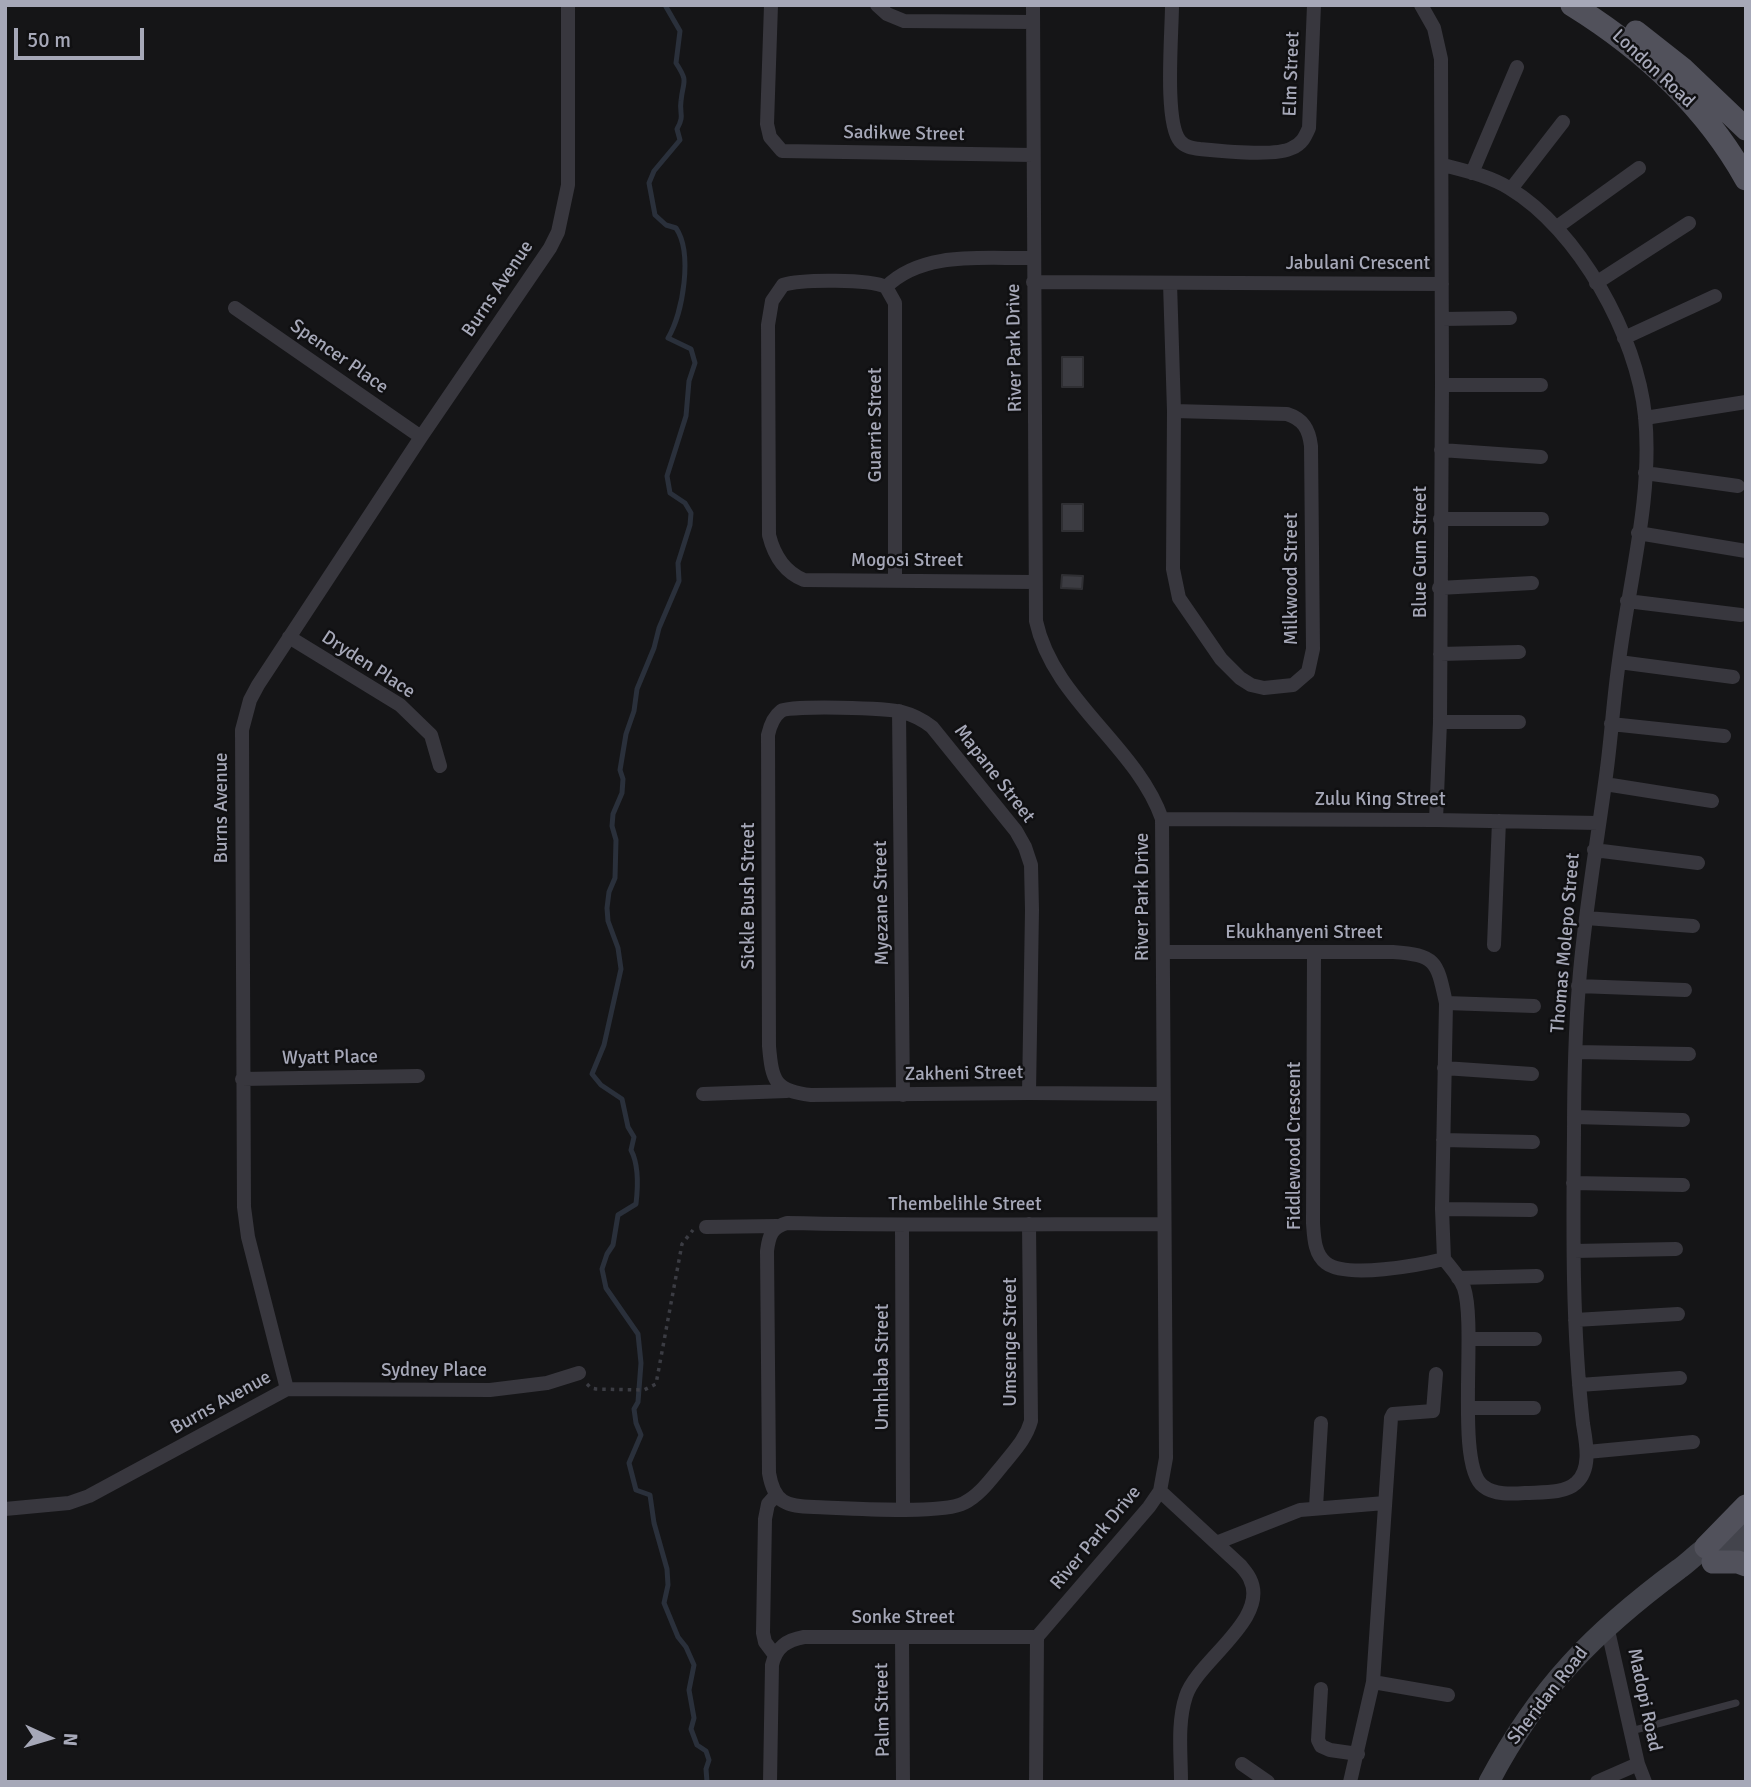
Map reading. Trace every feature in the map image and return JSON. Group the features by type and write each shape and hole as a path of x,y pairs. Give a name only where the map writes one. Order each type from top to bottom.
{"main road":[{"name":"London Road","path":"1572,5 1626,41 1688,97 1735,160 1746,180"},
{"name":"London Road","path":"1595,5 1656,46 1731,113 1746,130"},
{"path":"1746,1506 1709,1554 1746,1565"}],"street":[{"name":"Burns Avenue","path":"5,1509 69,1503 89,1496 287,1389 248,1237 244,1207 242,730 250,701 258,685 421,437 550,248 558,232 568,185 568,5"},
{"name":"Sadikwe Street","path":"771,5 767,131 782,151 1033,155"},
{"path":"877,5 887,14 904,21 1032,22"},
{"name":"River Park Drive","path":"1033,5 1036,621 1047,654 1085,709 1144,783 1162,819 1166,1458 1160,1491 1037,1637"},
{"name":"Elm Street","path":"1172,5 1171,108 1173,127 1180,141 1190,148 1278,152 1301,143 1309,128 1314,5"},
{"name":"Jabulani Crescent","path":"1033,282 1442,284 1441,59 1434,28 1422,5"},
{"path":"1472,173 1517,67"},
{"path":"1511,189 1563,121"},
{"name":"Thomas Molepo Street","path":"1443,165 1472,173 1511,189 1557,227 1596,283 1624,338 1635,369 1645,418 1645,473 1638,533 1578,986 1573,1183 1575,1320 1587,1451 1583,1475 1576,1484 1548,1492 1495,1492 1485,1488 1472,1471 1468,1408 1469,1339 1464,1288 1444,1259"},
{"path":"1557,227 1639,168"},
{"path":"1596,283 1689,223"},
{"path":"880,285 920,266 944,261 1033,257"},
{"name":"Mogosi Street","path":"880,285 803,280 783,285 772,301 768,325 769,535 773,548 784,566 804,580 1034,582"},
{"name":"Milkwood Street","path":"1170,283 1174,411 1173,569 1179,598 1221,659 1245,682 1264,688 1293,685 1306,676 1312,649 1311,446 1307,430 1301,420 1287,414 1174,411"},
{"name":"Blue Gum Street","path":"1436,820 1440,722 1442,284"},
{"name":"Guarrie Street","path":"880,285 895,303 896,314 895,579"},
{"path":"1624,338 1715,296"},
{"name":"Spencer Place","path":"235,309 421,437"},
{"path":"1443,319 1510,318"},
{"path":"1443,385 1541,385"},
{"path":"1645,418 1746,402"},
{"path":"1441,450 1541,457"},
{"path":"1645,473 1738,486"},
{"path":"1440,519 1542,519"},
{"path":"1638,533 1746,551"},
{"path":"1439,588 1532,583"},
{"path":"1627,601 1741,615"},
{"name":"Dryden Place","path":"289,637 400,705 431,735 440,766"},
{"path":"1440,654 1519,652"},
{"path":"1619,662 1734,677"},
{"name":"Mapane Street","path":"775,717 782,710 800,707 899,711 920,719 932,727 1016,831 1031,866 1029,1093"},
{"name":"Myezane Street","path":"899,711 903,1095"},
{"name":"Sickle Bush Street","path":"775,717 768,735 769,1046 773,1076 779,1086 787,1091"},
{"path":"1440,722 1519,722"},
{"path":"1611,724 1724,736"},
{"path":"1605,784 1712,801"},
{"name":"Zulu King Street","path":"1162,819 1598,823"},
{"path":"1494,945 1499,821"},
{"path":"1594,850 1698,863"},
{"path":"1586,918 1693,926"},
{"name":"Ekukhanyeni Street","path":"1163,952 1410,953 1423,956 1439,971 1446,1003"},
{"name":"Fiddlewood Crescent","path":"1314,953 1313,1223 1315,1242 1320,1255 1327,1264 1351,1269 1396,1269 1444,1259"},
{"path":"1578,986 1685,990"},
{"path":"1444,1259 1442,1209 1446,1003 1534,1006"},
{"path":"1576,1052 1689,1054"},
{"path":"1444,1069 1532,1074"},
{"name":"Wyatt Place","path":"242,1079 418,1076"},
{"name":"Zakheni Street","path":"703,1094 787,1091 811,1095 1163,1094"},
{"path":"1574,1117 1683,1120"},
{"path":"1443,1140 1533,1142"},
{"path":"1573,1183 1683,1185"},
{"path":"1442,1209 1531,1210"},
{"name":"Thembelihle Street","path":"706,1227 774,1229 787,1223 902,1226 1163,1224"},
{"name":"Umsenge Street","path":"780,1499 796,1506 814,1507 949,1508 962,1505 978,1494 1027,1433 1032,1404 1029,1224"},
{"name":"Umhlaba Street","path":"902,1226 903,1508"},
{"path":"769,1782 774,1654 765,1642 763,1633 765,1519 768,1504 780,1499 769,1473 767,1251 774,1229"},
{"path":"1574,1251 1676,1249"},
{"path":"1458,1278 1537,1276"},
{"path":"1575,1320 1678,1314"},
{"path":"1469,1339 1535,1339"},
{"name":"Sydney Place","path":"287,1389 490,1390 547,1383 579,1373"},
{"path":"1350,1782 1373,1682 1391,1418 1393,1414 1433,1411 1436,1374"},
{"path":"1579,1385 1680,1378"},
{"path":"1468,1408 1534,1408"},
{"path":"1316,1507 1321,1423"},
{"path":"1587,1451 1693,1442"},
{"path":"1160,1491 1241,1566 1250,1579 1254,1592 1243,1623 1192,1681 1186,1695 1181,1723 1181,1782"},
{"path":"1216,1543 1275,1518 1316,1507 1385,1503"},
{"name":"Sheridan Road","path":"1489,1782 1527,1717 1570,1662 1647,1592 1682,1567 1709,1554 1746,1525"},
{"name":"Sheridan Road","path":"1709,1554 1746,1548"},
{"name":"Madopi Road","path":"1607,1626 1638,1764 1645,1782"},
{"name":"Sonke Street","path":"774,1654 782,1645 804,1637 1037,1637"},
{"path":"1036,1782 1037,1637"},
{"name":"Palm Street","path":"902,1638 903,1782"},
{"path":"1373,1682 1448,1695"},
{"path":"1321,1689 1318,1740 1321,1746 1358,1754"},
{"path":"1597,1782 1638,1764"},
{"path":"1242,1765 1268,1782"}],"lane":[{"path":"1631,1731 1736,1703"}],"path":[{"path":"579,1373 591,1388 644,1390 656,1384 682,1244 687,1234 694,1229 706,1227"}],"building":[{"path":"1062,357 1083,357 1083,387 1062,387"},
{"path":"1062,504 1083,504 1083,531 1062,531"},
{"path":"1062,575 1083,576 1082,589 1061,588"}],"waterway":[{"path":"665,5 680,31 676,63 683,74 684,82 681,117 677,129 680,140 654,171 649,183 655,215 666,225 676,228 684,252 682,299 668,338 691,349 695,363 689,381 686,416 667,476 670,493 685,503 691,513 678,563 679,581 637,689 634,711 626,734 620,770 623,779 622,793 613,814 612,826 616,840 615,878 609,892 607,908 621,969 604,1045 592,1074 601,1085 622,1099 628,1127 634,1137 631,1150 637,1169 636,1204 618,1215 613,1245 602,1269 606,1288 638,1334 641,1363 638,1402 634,1409 641,1435 629,1463 636,1490 650,1495 654,1523 667,1569 668,1585 664,1603 678,1637 694,1665 689,1690 694,1718 691,1729 697,1745 706,1751 709,1760 706,1769 707,1782"}]}
